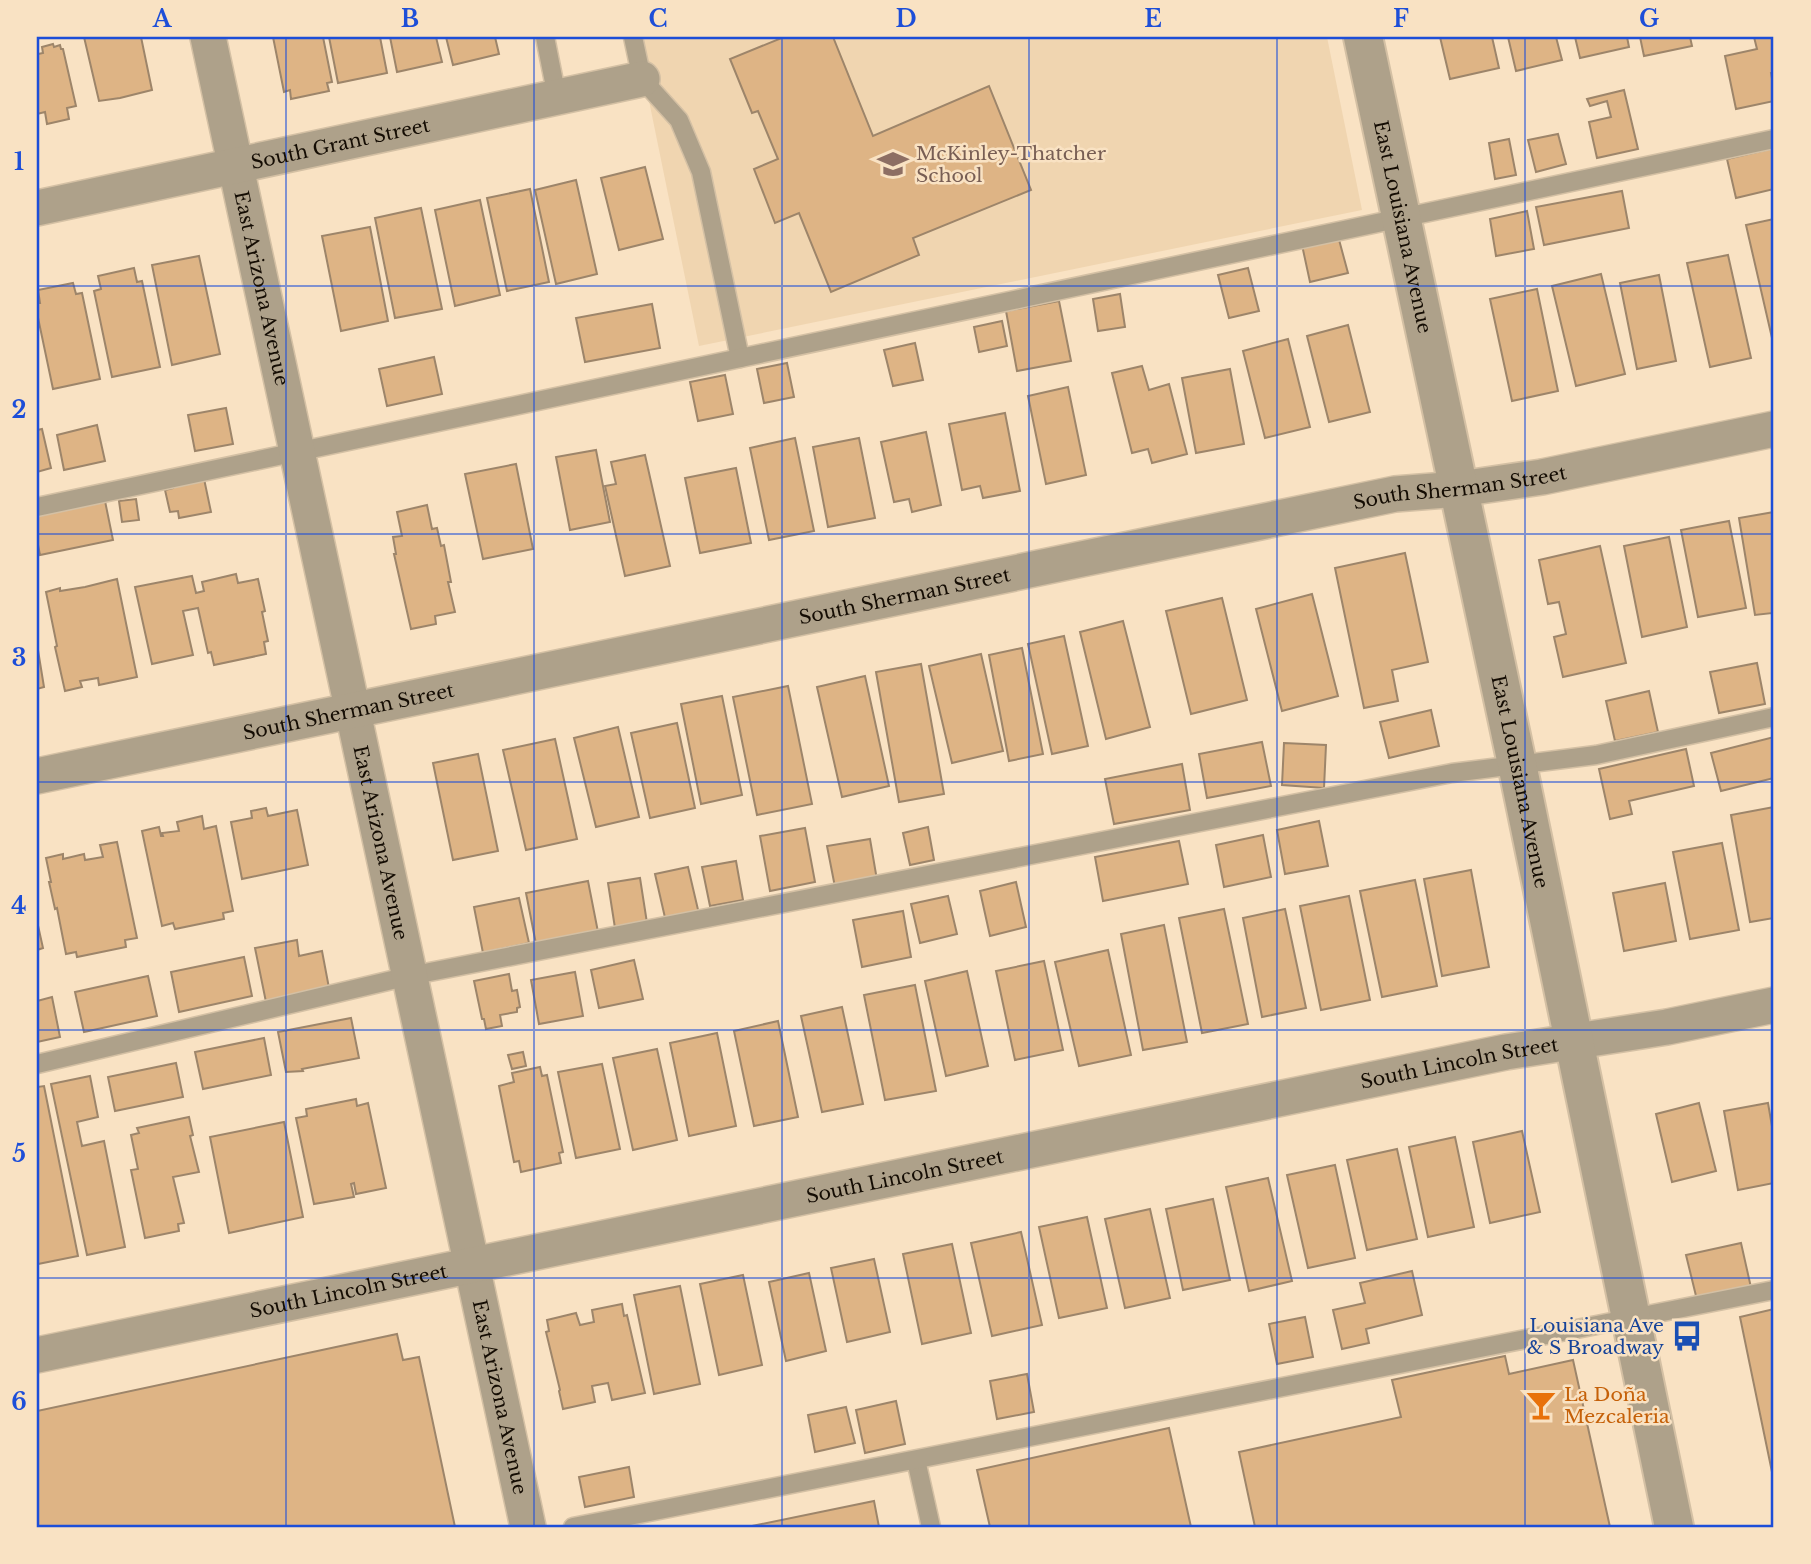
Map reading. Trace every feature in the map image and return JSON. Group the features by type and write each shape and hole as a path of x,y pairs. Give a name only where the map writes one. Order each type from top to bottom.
{"street":[{"name":"East Arizona Avenue","path":"208,37 528,1527"},
{"name":"East Louisiana Avenue","path":"1363,37 1517,764 1674,1527"},
{"name":"South Grant Street","path":"37,208 642,79"},
{"name":"South Sherman Street","path":"37,776 1395,495 1542,477 1774,429"},
{"name":"South Lincoln Street","path":"37,1354 1506,1052 1667,1027 1774,1005"}],"lane":[{"path":"545,37 557,97"},
{"path":"633,37 642,79 679,120 701,172 740,358"},
{"path":"37,507 1402,215 1774,139"},
{"path":"37,1064 409,976 1452,772 1596,755 1774,718"},
{"path":"573,1527 1774,1290"},
{"path":"916,1460 932,1527"}],"shaded area":[{"path":"636,37 1327,37 1362,210 699,346"}],"building":[{"path":"84,37 141,37 152,90 99,101"},
{"path":"273,37 323,37 332,82 327,83 329,91 291,99 290,90 284,92"},
{"path":"329,37 380,37 387,73 338,83"},
{"path":"390,37 436,37 442,62 397,72"},
{"path":"446,37 495,37 499,54 453,65"},
{"name":"McKinley-Thatcher School","path":"784,37 833,37 873,136 989,86 1031,190 913,238 919,255 831,292 799,213 775,223 754,169 778,159 758,111 752,113 730,59"},
{"path":"1440,37 1492,37 1499,68 1450,79"},
{"path":"1508,37 1556,37 1562,60 1516,71"},
{"path":"1575,37 1627,37 1629,47 1580,58"},
{"path":"1640,37 1690,37 1692,46 1644,56"},
{"path":"1754,37 1774,37 1774,72 1771,73 1774,101 1736,109 1725,56 1757,49"},
{"path":"53,44 54,47 60,45 63,49 76,106 67,108 69,119 47,124 45,112 37,114 37,50 38,54 43,53 42,47"},
{"path":"1624,90 1638,149 1597,158 1589,122 1611,117 1607,101 1590,106 1587,99"},
{"path":"1558,134 1566,164 1536,172 1528,140"},
{"path":"1509,139 1516,175 1495,179 1489,143"},
{"path":"1774,148 1774,189 1736,198 1727,159"},
{"path":"645,167 663,239 619,250 601,178"},
{"path":"576,180 597,274 556,284 535,190"},
{"path":"530,189 549,282 507,291 487,198"},
{"path":"1622,191 1629,228 1544,245 1536,207"},
{"path":"480,200 500,295 455,306 435,210"},
{"path":"421,208 442,309 395,318 375,218"},
{"path":"1527,211 1534,249 1496,256 1490,219"},
{"path":"1774,219 1774,338 1772,338 1746,225"},
{"path":"370,227 388,321 341,331 322,236"},
{"path":"1338,236 1348,273 1310,282 1302,245"},
{"path":"1728,255 1751,358 1710,367 1687,263"},
{"path":"199,256 220,354 172,365 152,265"},
{"path":"134,268 137,282 142,281 160,367 112,377 94,291 101,289 98,276"},
{"path":"1248,268 1259,311 1229,318 1218,275"},
{"path":"1601,274 1625,374 1576,386 1552,286"},
{"path":"1659,275 1676,361 1637,369 1620,283"},
{"path":"73,283 76,294 82,293 100,379 53,389 37,313 37,303 40,303 38,290"},
{"path":"1537,289 1558,391 1512,401 1490,299"},
{"path":"1120,294 1125,327 1098,331 1093,299"},
{"path":"1059,301 1071,361 1017,371 1006,311"},
{"path":"652,304 660,348 585,362 576,318"},
{"path":"1002,321 1007,346 979,352 974,327"},
{"path":"1348,325 1370,412 1329,422 1307,336"},
{"path":"1288,339 1310,427 1265,438 1243,351"},
{"path":"915,343 923,380 893,386 884,350"},
{"path":"434,357 442,394 387,406 379,369"},
{"path":"787,363 794,397 764,403 757,369"},
{"path":"1142,366 1149,390 1169,384 1187,454 1152,463 1148,449 1132,453 1112,373"},
{"path":"1230,369 1244,444 1196,453 1182,378"},
{"path":"725,375 733,414 698,421 690,382"},
{"path":"1068,387 1086,475 1046,484 1028,396"},
{"path":"226,408 233,444 195,451 188,415"},
{"path":"1005,413 1020,491 983,498 980,486 962,490 949,424"},
{"path":"97,425 105,461 64,470 57,435"},
{"path":"42,429 51,468 37,472 37,430"},
{"path":"926,432 941,505 912,512 909,499 894,502 881,442"},
{"path":"795,438 814,531 769,540 750,448"},
{"path":"859,438 875,518 828,527 813,447"},
{"path":"596,450 610,522 570,530 556,457"},
{"path":"645,455 670,566 625,576 605,486 616,484 611,462"},
{"path":"516,464 533,549 483,559 465,474"},
{"path":"736,468 751,543 700,553 685,478"},
{"path":"203,474 211,512 179,518 178,511 170,512 165,490 173,488 171,481"},
{"path":"136,499 139,520 122,522 119,501"},
{"path":"105,501 113,540 40,555 37,514"},
{"path":"427,505 432,529 437,528 441,546 444,545 455,612 435,616 436,624 411,629 394,554 393,537 402,536 397,512"},
{"path":"1774,512 1774,623 1772,613 1755,615 1739,518"},
{"path":"1729,521 1746,608 1698,617 1681,530"},
{"path":"1669,537 1687,627 1642,637 1624,546"},
{"path":"1600,546 1626,663 1563,677 1554,637 1566,634 1559,602 1548,604 1539,560"},
{"path":"1405,553 1428,662 1392,670 1398,701 1364,708 1335,568"},
{"path":"236,574 238,583 258,579 265,611 262,612 268,641 264,642 266,654 214,665 211,652 208,653 198,608 183,611 193,655 152,664 135,587 192,576 196,593 204,591 202,582"},
{"path":"117,579 137,677 99,685 98,678 80,681 82,687 65,691 46,592 60,588 60,591 85,587"},
{"path":"1312,594 1338,696 1282,711 1256,609"},
{"path":"1222,598 1247,700 1191,714 1166,611"},
{"path":"1123,621 1150,727 1106,739 1080,632"},
{"path":"1064,636 1088,746 1052,754 1028,644"},
{"path":"37,644 44,687 37,689"},
{"path":"1022,648 1043,754 1009,761 989,655"},
{"path":"981,654 1003,751 952,763 929,666"},
{"path":"1757,663 1765,704 1719,713 1710,672"},
{"path":"921,664 944,794 899,802 876,672"},
{"path":"865,676 889,786 842,797 817,687"},
{"path":"788,686 812,804 757,815 733,697"},
{"path":"1649,691 1658,732 1615,741 1606,701"},
{"path":"722,696 742,795 701,804 681,704"},
{"path":"1431,710 1439,746 1389,758 1380,722"},
{"path":"677,723 695,808 650,818 631,733"},
{"path":"618,727 639,817 596,827 574,738"},
{"path":"1774,737 1774,778 1721,791 1711,753"},
{"path":"555,739 577,839 526,850 503,750"},
{"path":"1262,742 1271,786 1207,798 1199,754"},
{"path":"1284,743 1326,745 1324,788 1282,785"},
{"path":"1686,749 1694,786 1629,801 1632,814 1610,819 1599,769"},
{"path":"478,754 498,851 453,860 433,763"},
{"path":"1182,764 1190,810 1114,824 1105,779"},
{"path":"1774,807 1774,918 1750,922 1731,815"},
{"path":"266,808 268,816 297,810 308,865 242,879 231,822 252,818 251,811"},
{"path":"202,816 204,829 216,826 233,911 223,913 224,919 175,929 173,923 162,926 142,831 159,827 163,836 162,833 179,831 177,822"},
{"path":"1319,821 1328,866 1285,874 1277,830"},
{"path":"928,827 934,860 910,865 903,833"},
{"path":"805,828 815,882 770,891 760,836"},
{"path":"1263,835 1271,877 1224,887 1216,845"},
{"path":"870,839 877,880 835,887 827,846"},
{"path":"1179,841 1188,884 1103,901 1095,857"},
{"path":"117,842 137,938 125,940 126,947 77,957 76,952 66,954 46,858 63,854 63,859 84,854 85,860 103,857 100,845"},
{"path":"1722,843 1739,930 1690,939 1673,852"},
{"path":"736,861 743,900 710,906 702,867"},
{"path":"688,867 699,914 666,922 655,874"},
{"path":"1471,870 1489,967 1442,976 1424,879"},
{"path":"640,878 647,923 615,928 608,883"},
{"path":"1415,880 1437,986 1382,997 1360,891"},
{"path":"588,881 598,932 536,944 526,893"},
{"path":"1016,882 1026,927 990,936 980,891"},
{"path":"1665,883 1676,941 1624,951 1613,893"},
{"path":"948,896 957,934 920,943 911,904"},
{"path":"1349,896 1370,1000 1321,1010 1300,906"},
{"path":"519,898 529,943 483,953 474,907"},
{"path":"1224,909 1248,1024 1202,1033 1179,918"},
{"path":"1285,909 1306,1008 1262,1017 1243,918"},
{"path":"903,911 911,957 862,967 853,920"},
{"path":"37,921 43,948 37,950"},
{"path":"1164,925 1187,1042 1143,1050 1121,934"},
{"path":"297,940 299,956 322,951 329,988 266,1002 255,948"},
{"path":"1108,950 1131,1055 1079,1066 1055,962"},
{"path":"244,957 252,996 179,1012 171,972"},
{"path":"634,960 643,999 599,1008 591,970"},
{"path":"1044,961 1063,1050 1015,1060 996,971"},
{"path":"967,971 988,1066 946,1076 925,981"},
{"path":"575,972 583,1016 539,1024 531,980"},
{"path":"509,974 512,991 517,990 520,1007 517,1012 500,1015 502,1026 486,1029 474,981"},
{"path":"148,976 157,1016 84,1032 75,992"},
{"path":"915,985 936,1091 885,1100 864,995"},
{"path":"52,997 60,1037 37,1042 37,1001"},
{"path":"842,1007 863,1104 822,1112 801,1016"},
{"path":"351,1018 359,1058 302,1069 303,1071 286,1072 278,1032"},
{"path":"778,1021 798,1117 754,1126 734,1031"},
{"path":"717,1033 736,1126 689,1136 670,1043"},
{"path":"264,1038 271,1075 203,1089 195,1052"},
{"path":"657,1049 677,1140 633,1150 613,1058"},
{"path":"523,1052 526,1066 512,1069 508,1055"},
{"path":"176,1063 183,1097 115,1111 108,1077"},
{"path":"602,1064 620,1149 576,1158 558,1072"},
{"path":"540,1067 542,1076 547,1075 563,1152 559,1153 561,1163 521,1172 519,1161 514,1162 499,1086 514,1082 512,1073"},
{"path":"90,1076 98,1117 77,1122 82,1146 104,1141 125,1247 87,1255 51,1084"},
{"path":"44,1086 78,1256 38,1264 37,1087"},
{"path":"356,1099 357,1106 368,1103 386,1188 356,1194 354,1183 351,1184 354,1197 314,1204 296,1118 307,1116 306,1109"},
{"path":"1699,1103 1716,1171 1672,1182 1656,1114"},
{"path":"1768,1103 1774,1138 1774,1183 1738,1190 1724,1111"},
{"path":"189,1117 193,1135 190,1136 199,1172 173,1177 184,1223 178,1224 179,1231 145,1238 131,1170 138,1169 131,1135 139,1133 137,1128"},
{"path":"284,1122 303,1217 229,1233 210,1137"},
{"path":"1522,1131 1540,1212 1490,1223 1473,1142"},
{"path":"1455,1137 1474,1227 1428,1237 1409,1147"},
{"path":"1397,1149 1417,1239 1367,1250 1347,1160"},
{"path":"1335,1165 1355,1258 1308,1268 1287,1175"},
{"path":"1268,1178 1292,1281 1249,1291 1226,1187"},
{"path":"1213,1199 1230,1280 1183,1290 1166,1209"},
{"path":"1150,1209 1170,1298 1125,1308 1105,1219"},
{"path":"1087,1217 1107,1308 1059,1318 1039,1227"},
{"path":"1021,1232 1042,1325 992,1336 971,1243"},
{"path":"1741,1243 1752,1292 1698,1304 1686,1255"},
{"path":"952,1244 971,1333 922,1344 903,1254"},
{"path":"874,1259 890,1332 847,1342 831,1268"},
{"path":"1412,1271 1422,1315 1366,1329 1369,1343 1342,1349 1333,1310 1365,1303 1360,1283"},
{"path":"809,1273 826,1351 786,1361 769,1282"},
{"path":"743,1275 762,1365 719,1375 700,1284"},
{"path":"680,1286 700,1384 654,1394 634,1295"},
{"path":"622,1304 645,1393 612,1400 608,1383 592,1386 595,1402 563,1409 546,1332 549,1331 547,1320 576,1313 580,1325 594,1322 592,1310"},
{"path":"1774,1309 1774,1471 1772,1472 1740,1317"},
{"path":"1305,1317 1313,1357 1277,1364 1269,1324"},
{"path":"397,1334 403,1360 419,1357 455,1527 37,1527 37,1411"},
{"path":"1505,1356 1509,1374 1573,1360 1610,1527 1255,1527 1239,1452 1401,1417 1392,1380"},
{"path":"1027,1374 1034,1412 997,1419 990,1381"},
{"path":"896,1401 905,1444 865,1453 856,1410"},
{"path":"846,1407 855,1443 815,1452 808,1415"},
{"path":"1169,1428 1191,1527 990,1527 977,1470"},
{"path":"629,1467 634,1497 585,1507 579,1477"},
{"path":"874,1501 879,1527 747,1527"}],"place":[{"name":"McKinley-Thatcher School","path":"893,164"},
{"name":"Louisiana Ave & S Broadway","path":"1687,1336"},
{"name":"La Doña Mezcaleria","path":"1541,1405"}]}
